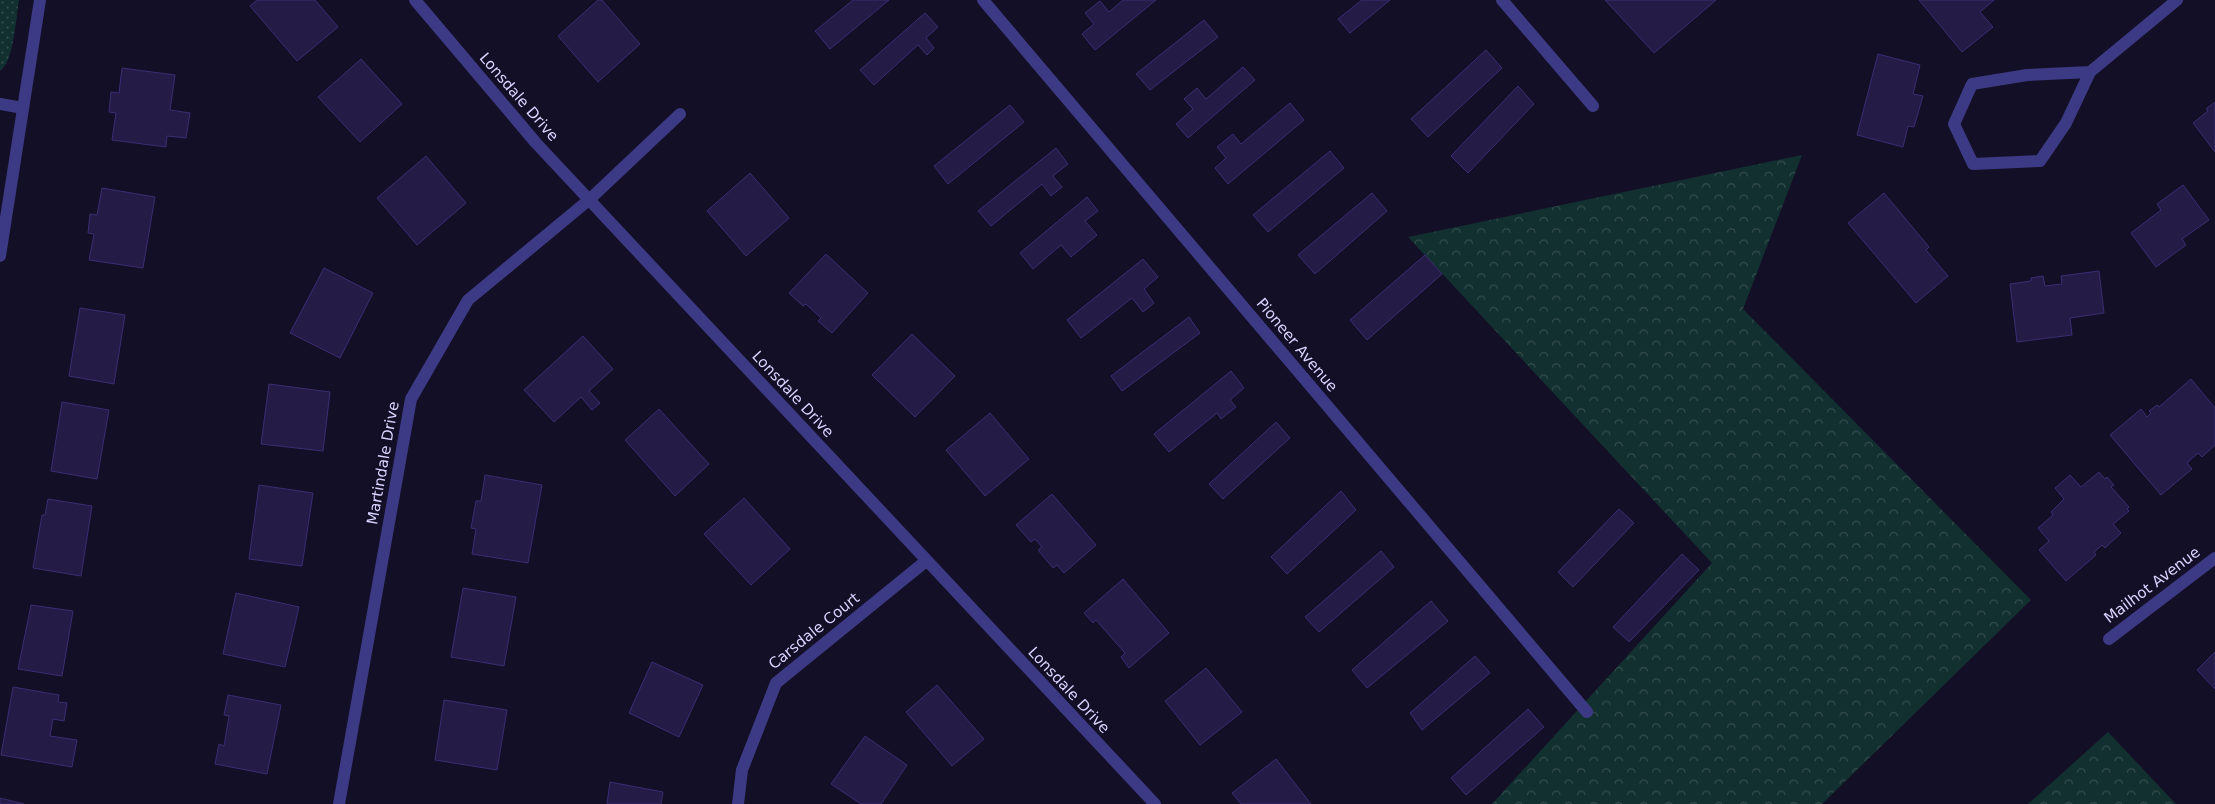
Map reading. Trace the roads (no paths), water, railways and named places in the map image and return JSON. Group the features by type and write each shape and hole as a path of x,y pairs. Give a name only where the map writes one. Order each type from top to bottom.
{"street":[{"path":"0,256 40,0"},
{"name":"Lonsdale Drive","path":"415,0 536,143 1154,804"},
{"name":"Pioneer Avenue","path":"983,0 1587,712"},
{"path":"1502,0 1593,106"},
{"path":"2090,72 2027,75 1972,84 1954,124 1973,164 2040,161 2066,123 2090,72 2177,0"},
{"path":"0,104 23,108"},
{"name":"Martindale Drive","path":"339,804 411,399 468,300 590,199 680,114"},
{"name":"Mailhot Avenue","path":"2109,639 2215,558"},
{"name":"Carsdale Court","path":"738,804 742,770 776,683 926,561"}]}
